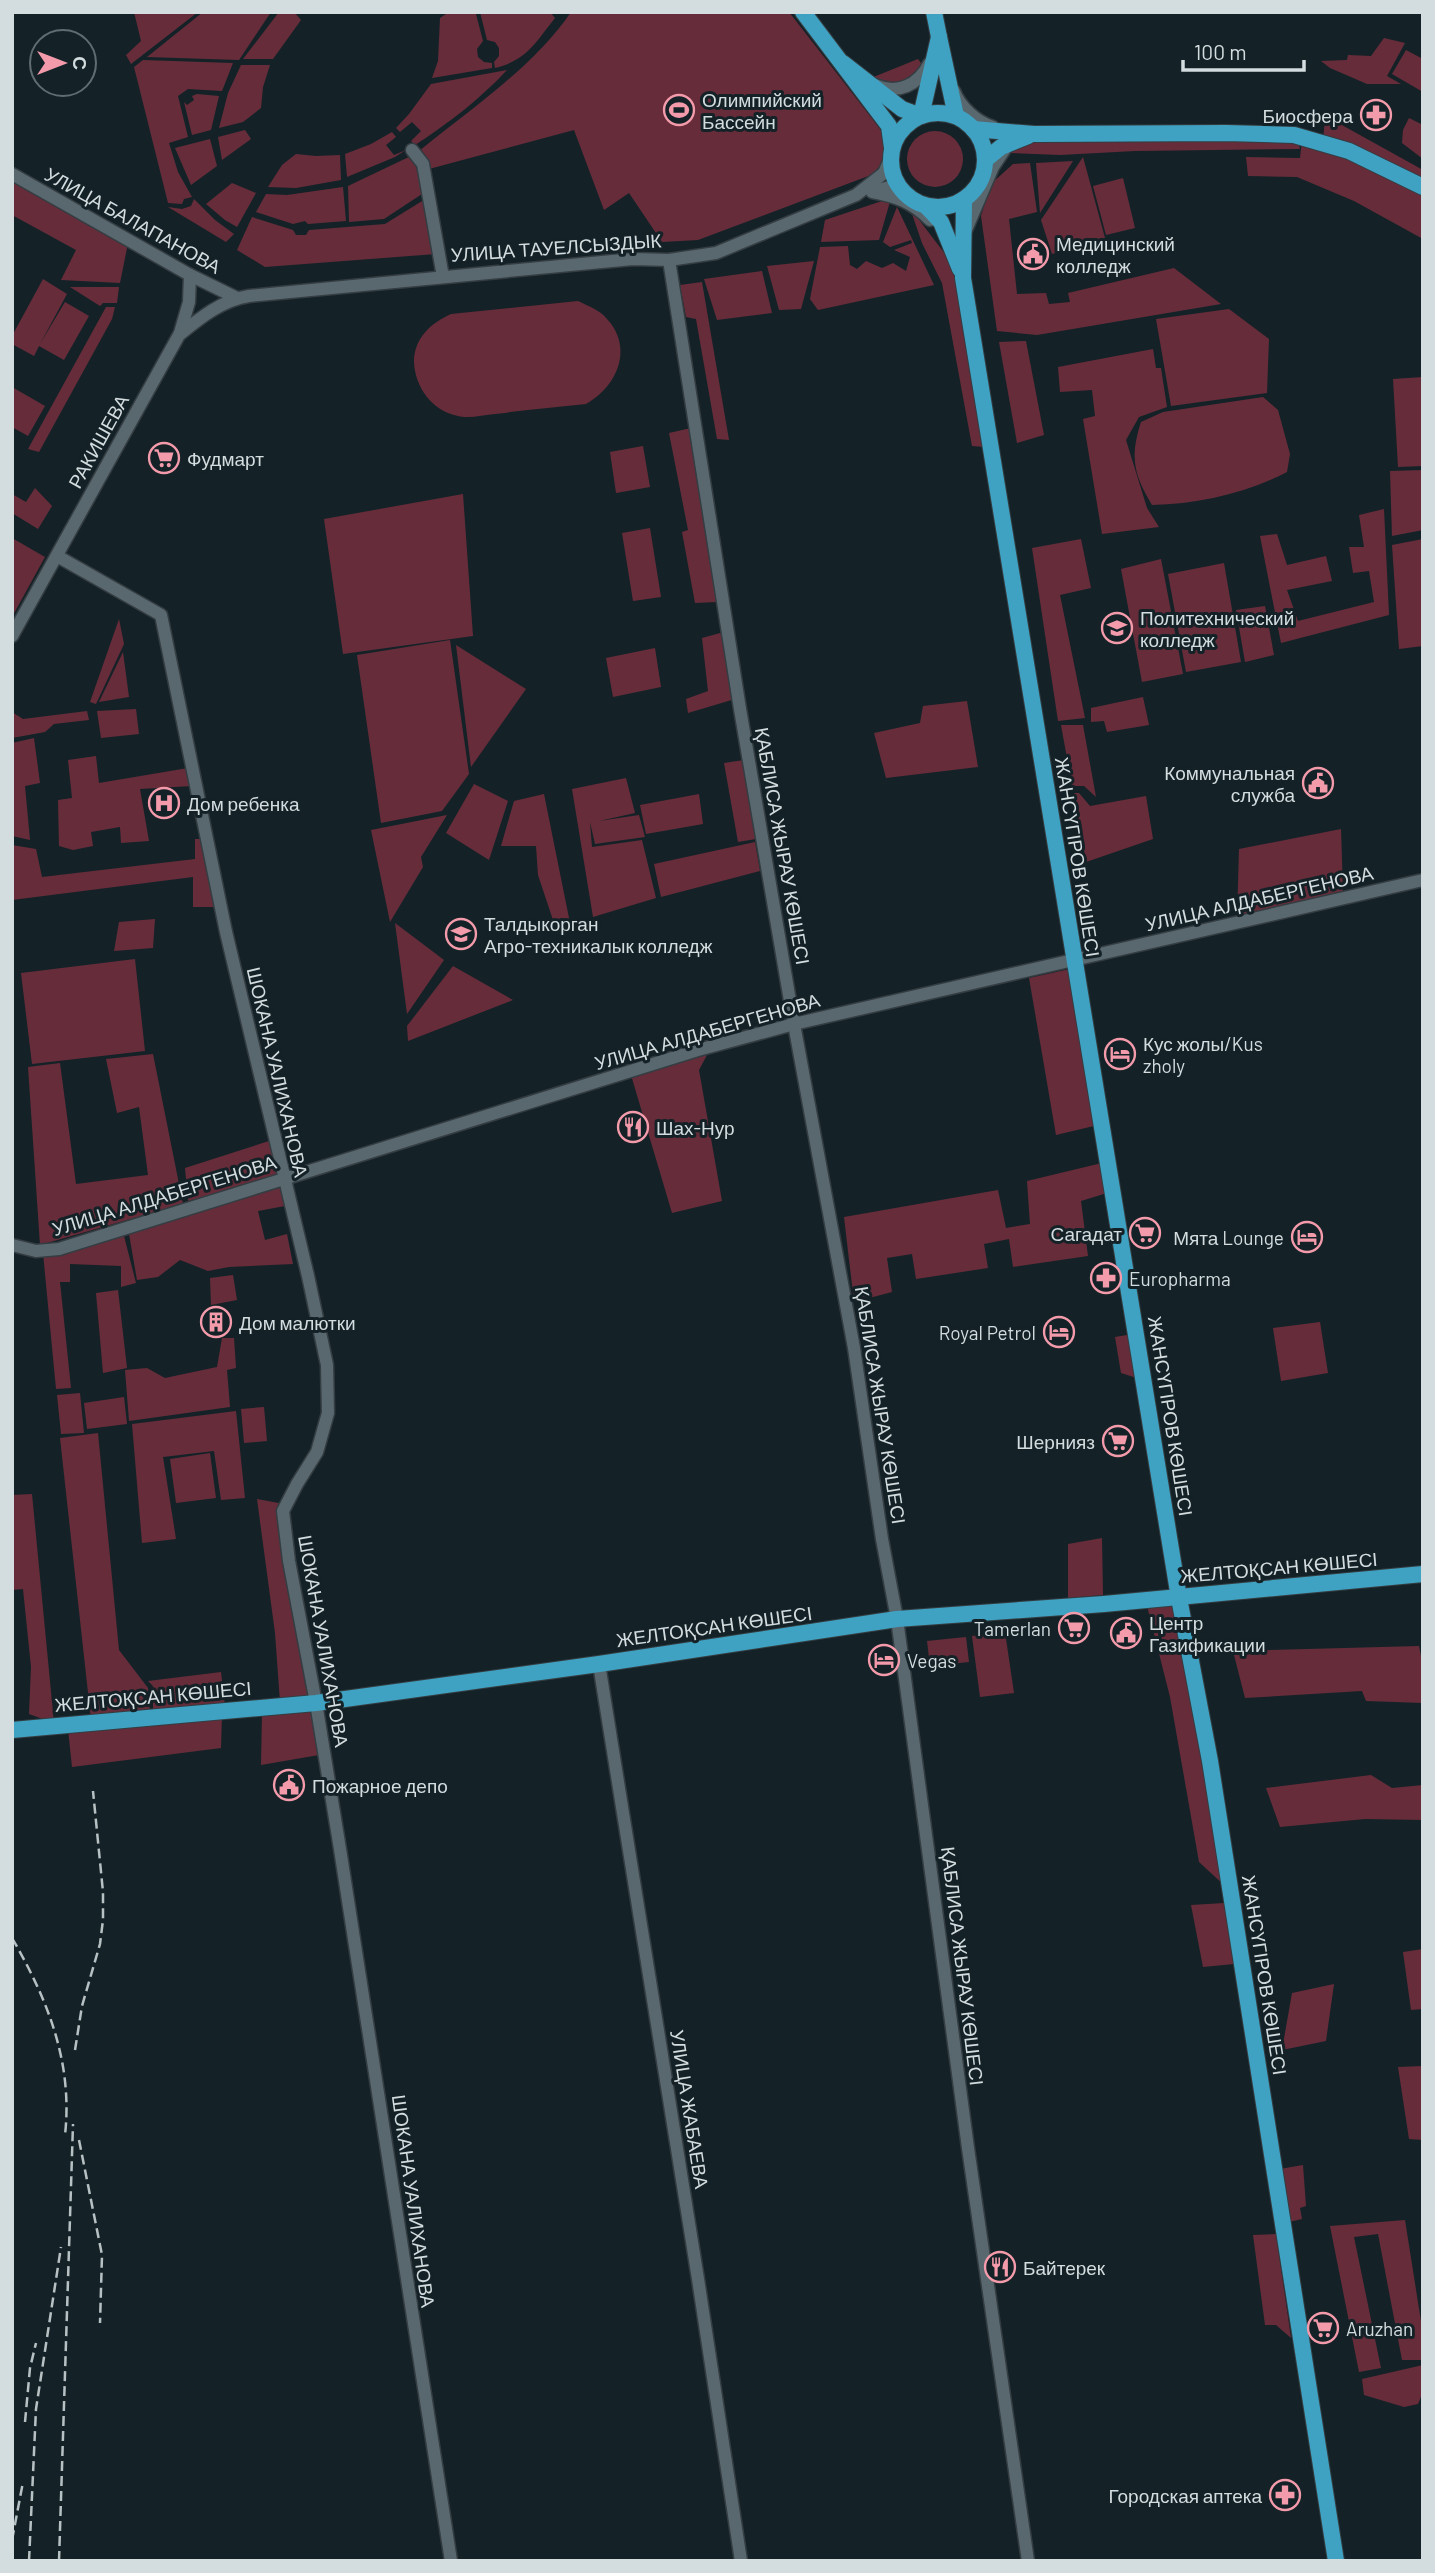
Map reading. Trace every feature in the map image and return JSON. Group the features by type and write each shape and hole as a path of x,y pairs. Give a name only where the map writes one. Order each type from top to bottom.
{"main road":[{"path":"803,12 889,126 892,172 898,185 915,201 926,206 952,205 976,189 983,175 985,160 984,149 974,129"},
{"path":"934,12 938,43 956,116"},
{"path":"921,116 938,43"},
{"path":"843,63 902,109 921,116"},
{"path":"891,157 900,132 910,122 921,116 944,113 956,116 974,129 1013,138 1034,134 1294,135 1349,151 1423,187"},
{"path":"985,160 1013,138"},
{"path":"956,238 964,199"},
{"path":"926,206 956,238"},
{"name":"ЖАНСҮГІРОВ КӨШЕСІ","path":"956,238 1179,1598 1210,1761 1336,2561"},
{"name":"ЖЕЛТОҚСАН КӨШЕСІ","path":"12,1730 316,1703 897,1619 1179,1598 1423,1574"}],"street":[{"path":"867,81 889,89 914,84 922,78 938,43"},
{"path":"884,119 890,143 887,160 872,188 910,204 956,238 993,167 1013,138 982,124 957,99 945,72"},
{"path":"412,150 423,164 443,277"},
{"name":"УЛИЦА ТАУЕЛСЫЗДЫК","path":"872,188 884,173 891,157"},
{"name":"УЛИЦА БАЛАПАНОВА","path":"12,174 190,275 243,297"},
{"name":"УЛИЦА ТАУЕЛСЫЗДЫК","path":"243,297 634,258 669,260 716,253 872,188 898,185"},
{"name":"ҚАБЛИСА ЖЫРАУ КӨШЕСІ","path":"669,260 740,709 853,1348 897,1619 971,2175 1028,2561"},
{"path":"179,335 189,302 190,275"},
{"name":"РАКИШЕВА","path":"12,636 179,335 211,311 243,297"},
{"name":"ШОКАНА УАЛИХАНОВА","path":"57,556 161,615 226,932 327,1365 328,1413 317,1452 283,1511 289,1561 316,1703 451,2561"},
{"name":"УЛИЦА АЛДАБЕРГЕНОВА","path":"12,1245 36,1251 59,1249 698,1050 794,1024 1423,880"},
{"name":"УЛИЦА ЖАБАЕВА","path":"599,1664 741,2561"}],"shaded area":[{"path":"134,12 198,12 131,64 126,55 141,41"},
{"path":"203,12 271,12 239,60 147,57"},
{"path":"279,12 294,12 301,20 273,59 243,59"},
{"path":"449,12 476,14 483,41 477,49 478,57 484,62 492,63 492,68 432,78 438,61 440,18"},
{"path":"480,12 550,12 555,18 523,55 495,68 494,62 499,56 499,48 495,42 487,40"},
{"path":"571,12 789,12 884,134 885,152 882,162 871,175 698,240 662,242 629,193 604,210 574,130 429,169 418,152 520,69 556,32"},
{"path":"1384,38 1405,43 1387,76 1401,84 1367,84 1330,68 1321,61 1347,60 1348,55 1371,56"},
{"path":"1406,50 1423,59 1423,92 1392,74"},
{"path":"918,59 923,66 894,86 871,78"},
{"path":"143,60 233,63 222,91 188,89 178,96 188,137 169,143 178,172 192,197 184,199 182,204 168,203 134,67"},
{"path":"241,65 270,65 263,87 261,108 243,122 219,128 228,93"},
{"path":"507,70 464,110 415,145 411,141 421,131 412,122 400,132 396,128 431,84"},
{"path":"192,96 219,96 211,130 192,135 184,102 187,105 194,100"},
{"path":"1409,118 1423,125 1423,159 1402,143 1403,130"},
{"path":"1325,120 1340,124 1423,170 1423,185 1323,140"},
{"path":"245,130 251,139 222,160 218,137"},
{"path":"929,131 941,131 951,135 959,143 963,159 959,175 951,183 941,187 929,187 919,183 911,175 907,165 907,153 911,143 919,135"},
{"path":"392,132 396,137 386,145 394,155 406,150 347,177 345,154"},
{"path":"1039,137 1297,139 1300,149 1135,151 1060,155 1009,153"},
{"path":"210,139 217,166 191,185 175,148"},
{"path":"1302,140 1349,154 1423,195 1423,239 1354,201 1297,177 1248,176 1246,157 1300,158"},
{"path":"296,154 340,155 341,180 296,188 268,187 282,165"},
{"path":"413,155 419,163 425,192 384,219 349,222 348,186"},
{"path":"1083,157 1105,238 1052,254 1041,220"},
{"path":"1073,161 1040,213 1036,163"},
{"path":"1030,163 1037,212 1009,219 1017,294 1046,293 1049,304 1070,302 1068,293 1174,268 1221,304 1037,335 997,331 981,216 991,184 1013,164"},
{"path":"12,177 128,243 120,283 61,280 76,250 12,215"},
{"path":"1123,178 1135,228 1106,235 1093,186"},
{"path":"232,183 256,193 237,227 206,204"},
{"path":"343,187 346,221 308,224 305,221 293,224 256,212 266,194 287,195"},
{"path":"427,198 436,254 265,267 237,250 252,217 293,230 296,235 306,235 309,230 385,224"},
{"path":"891,198 879,240 821,242 825,220"},
{"path":"194,199 234,234 226,242 168,207 182,209 191,206"},
{"path":"897,207 934,285 818,310 810,299 820,247 848,246 850,265 857,269 866,261 882,268 893,263 906,271 910,257 894,250 912,243 911,240 890,247 883,242"},
{"path":"910,208 955,267 984,447 972,446 942,283 922,243"},
{"path":"814,261 801,309 779,310 767,266"},
{"path":"762,271 772,313 717,320 704,279"},
{"path":"43,279 67,294 40,344 65,302 89,316 64,360 39,346 34,356 12,344 12,336"},
{"path":"702,282 729,440 717,439 696,319 686,317 680,285"},
{"path":"70,287 119,287 117,303 103,303 100,306"},
{"path":"578,301 604,316 615,330 620,354 618,366 606,388 586,404 462,417 440,409 422,389 415,371 417,346 425,332 451,314"},
{"path":"106,307 115,307 112,319 39,452 28,449"},
{"path":"1229,309 1269,339 1267,393 1171,406 1156,319"},
{"path":"1026,341 1044,435 1017,443 999,342"},
{"path":"1153,349 1156,368 1161,368 1167,407 1139,417 1126,440 1147,508 1159,527 1102,534 1083,419 1095,416 1092,390 1060,392 1058,367"},
{"path":"1423,377 1423,466 1398,467 1393,379"},
{"path":"12,387 45,406 28,436 12,427"},
{"path":"1263,397 1278,410 1290,454 1287,472 1256,486 1222,496 1152,505 1135,465 1135,445 1141,422 1163,412"},
{"path":"691,428 717,602 695,603 682,532 688,530 669,433"},
{"path":"643,446 650,487 616,493 610,452"},
{"path":"1423,470 1423,530 1392,536 1390,471"},
{"path":"35,488 52,506 38,529 12,513 12,494 26,502"},
{"path":"463,494 473,636 343,654 324,519"},
{"path":"1384,509 1389,615 1281,643 1260,536 1277,534 1287,565 1326,556 1332,581 1287,590 1298,621 1374,602 1369,571 1353,573 1349,547 1364,547 1359,515"},
{"path":"650,528 661,597 633,601 622,533"},
{"path":"12,538 45,557 12,617"},
{"path":"1081,539 1091,588 1060,595 1085,718 1058,721 1032,548"},
{"path":"1423,539 1423,646 1399,649 1392,545"},
{"path":"1161,559 1183,674 1142,682 1121,569"},
{"path":"1224,563 1241,662 1186,672 1168,574"},
{"path":"1265,606 1274,655 1245,662 1236,610"},
{"path":"119,619 124,644 96,704 90,702"},
{"path":"724,632 735,699 688,713 686,699 708,691 702,638"},
{"path":"450,640 469,774 442,811 381,823 357,655"},
{"path":"456,645 526,689 471,767"},
{"path":"655,648 661,687 613,697 606,658"},
{"path":"123,652 129,697 99,702"},
{"path":"1143,697 1149,725 1107,732 1104,721 1091,722 1091,708"},
{"path":"967,701 978,767 886,778 874,733 920,723 923,706"},
{"path":"136,709 139,734 101,738 97,711"},
{"path":"87,711 89,720 54,724 45,732 12,738 12,712 23,719"},
{"path":"1061,725 1083,725 1096,797 1084,786 1072,786"},
{"path":"34,738 40,783 25,786 30,840 12,836 12,743"},
{"path":"96,756 99,783 188,768 192,786 140,789 149,841 121,843 120,827 91,832 93,846 73,850 59,846 58,800 72,798 68,760"},
{"path":"744,760 756,839 738,842 724,763"},
{"path":"626,778 635,813 599,821 639,815 645,837 595,844 590,822 592,847 642,840 656,898 593,917 572,789"},
{"path":"474,784 508,801 489,860 446,833"},
{"path":"1074,793 1079,793 1090,806 1146,796 1153,839 1086,862"},
{"path":"544,794 570,923 556,929 538,875 536,846 501,846 514,801"},
{"path":"699,794 703,824 646,834 640,805"},
{"path":"447,815 421,857 423,867 390,922 371,830"},
{"path":"1341,829 1343,893 1237,918 1239,849"},
{"path":"195,839 204,839 216,907 193,907 193,877 12,900 12,845 36,849 42,877 195,859"},
{"path":"755,842 760,871 661,897 654,864"},
{"path":"155,919 153,948 114,951 119,922"},
{"path":"395,923 444,960 407,1014"},
{"path":"135,959 145,1051 32,1064 21,973"},
{"path":"453,966 513,1000 408,1041 407,1026"},
{"path":"1070,969 1098,1125 1056,1135 1029,978"},
{"path":"153,1054 183,1204 40,1245 28,1067 60,1063 76,1184 148,1175 139,1107 117,1113 106,1059"},
{"path":"707,1055 699,1070 722,1201 672,1213 631,1075"},
{"path":"269,1141 280,1180 188,1201 185,1168"},
{"path":"1102,1163 1107,1193 1081,1201 1088,1256 1013,1267 1009,1239 984,1244 988,1268 916,1279 912,1254 887,1258 892,1292 854,1302 844,1217 998,1190 1006,1228 1030,1224 1027,1181"},
{"path":"280,1185 285,1206 258,1211 265,1240 287,1234 293,1264 229,1267 208,1271 180,1260 158,1277 137,1280 129,1234"},
{"path":"123,1232 136,1283 121,1287 121,1266 70,1264 70,1282 60,1282 71,1388 56,1389 43,1253"},
{"path":"233,1275 237,1300 211,1305 210,1278"},
{"path":"118,1290 127,1368 103,1373 96,1293"},
{"path":"1320,1322 1328,1373 1281,1381 1273,1328"},
{"path":"1133,1334 1140,1379 1121,1373 1115,1337"},
{"path":"222,1338 234,1338 236,1368 227,1370 230,1407 129,1421 125,1370 147,1368 165,1378 217,1367"},
{"path":"80,1393 84,1433 61,1434 57,1395"},
{"path":"124,1397 127,1424 87,1429 84,1403"},
{"path":"264,1407 267,1441 244,1443 241,1409"},
{"path":"236,1411 245,1498 221,1500 214,1451 163,1457 176,1539 142,1543 132,1424"},
{"path":"98,1433 119,1650 148,1688 150,1714 91,1720 60,1438"},
{"path":"210,1453 216,1498 176,1503 170,1459"},
{"path":"32,1494 54,1723 29,1714 31,1667 23,1589 12,1590 12,1495"},
{"path":"257,1499 284,1504 313,1701 280,1702 275,1633"},
{"path":"1102,1538 1103,1595 1068,1598 1068,1544"},
{"path":"1176,1602 1224,1885 1199,1862 1170,1697 1147,1606"},
{"path":"1005,1632 1014,1693 980,1697 972,1636"},
{"path":"966,1637 969,1662 930,1666 927,1641"},
{"path":"1419,1646 1423,1666 1423,1703 1366,1701 1362,1691 1245,1698 1233,1651"},
{"path":"221,1672 225,1706 153,1713 153,1686 148,1681"},
{"path":"311,1707 319,1755 261,1765 262,1712"},
{"path":"222,1713 221,1748 72,1767 68,1729"},
{"path":"1371,1775 1392,1788 1423,1785 1423,1820 1365,1819 1280,1827 1266,1788"},
{"path":"1224,1903 1234,1964 1203,1967 1191,1905"},
{"path":"1423,1949 1423,2009 1411,2010 1403,1952"},
{"path":"1334,1984 1326,2041 1282,2050 1292,1993"},
{"path":"1423,2066 1423,2140 1409,2139 1398,2067"},
{"path":"1303,2165 1306,2206 1300,2208 1302,2219 1289,2222 1280,2169"},
{"path":"1405,2220 1423,2334 1423,2360 1402,2360 1378,2234 1354,2237 1381,2368 1359,2372 1330,2226"},
{"path":"1276,2234 1291,2338 1276,2325 1265,2325 1253,2235"},
{"path":"1423,2365 1423,2392 1418,2404 1404,2407 1364,2395 1362,2379"}],"railway":[{"path":"75,2050 82,2006 100,1944 103,1920 103,1892 93,1791"},
{"path":"12,1938 37,1985 55,2033 65,2083 65,2135"},
{"path":"59,2561 73,2124"},
{"path":"79,2140 102,2255 100,2323"},
{"path":"29,2561 36,2409 61,2247"},
{"path":"25,2422 30,2368 36,2343"},
{"path":"12,2540 23,2482"}],"place":[{"name":"Олимпийский Бассейн","path":"679,110"},
{"name":"Биосфера","path":"1376,115"},
{"name":"Медицинский колледж","path":"1033,254"},
{"name":"Фудмарт","path":"164,458"},
{"name":"Политехнический колледж","path":"1117,628"},
{"name":"Коммунальная служба","path":"1318,783"},
{"name":"Дом ребенка","path":"164,803"},
{"name":"Талдыкорган Агро-техникалык колледж","path":"461,934"},
{"name":"Кус жолы/Kus zholy","path":"1120,1054"},
{"name":"Шах-Нур","path":"633,1127"},
{"name":"Сагадат","path":"1145,1233"},
{"name":"Мята Lounge","path":"1307,1237"},
{"name":"Europharma","path":"1106,1278"},
{"name":"Дом малютки","path":"216,1322"},
{"name":"Royal Petrol","path":"1059,1332"},
{"name":"Шернияз","path":"1118,1441"},
{"name":"Tamerlan","path":"1074,1628"},
{"name":"Центр Газификации","path":"1126,1633"},
{"name":"Vegas","path":"884,1660"},
{"name":"Пожарное депо","path":"289,1785"},
{"name":"Байтерек","path":"1000,2267"},
{"name":"Aruzhan","path":"1323,2328"},
{"name":"Городская аптека","path":"1285,2495"}]}
